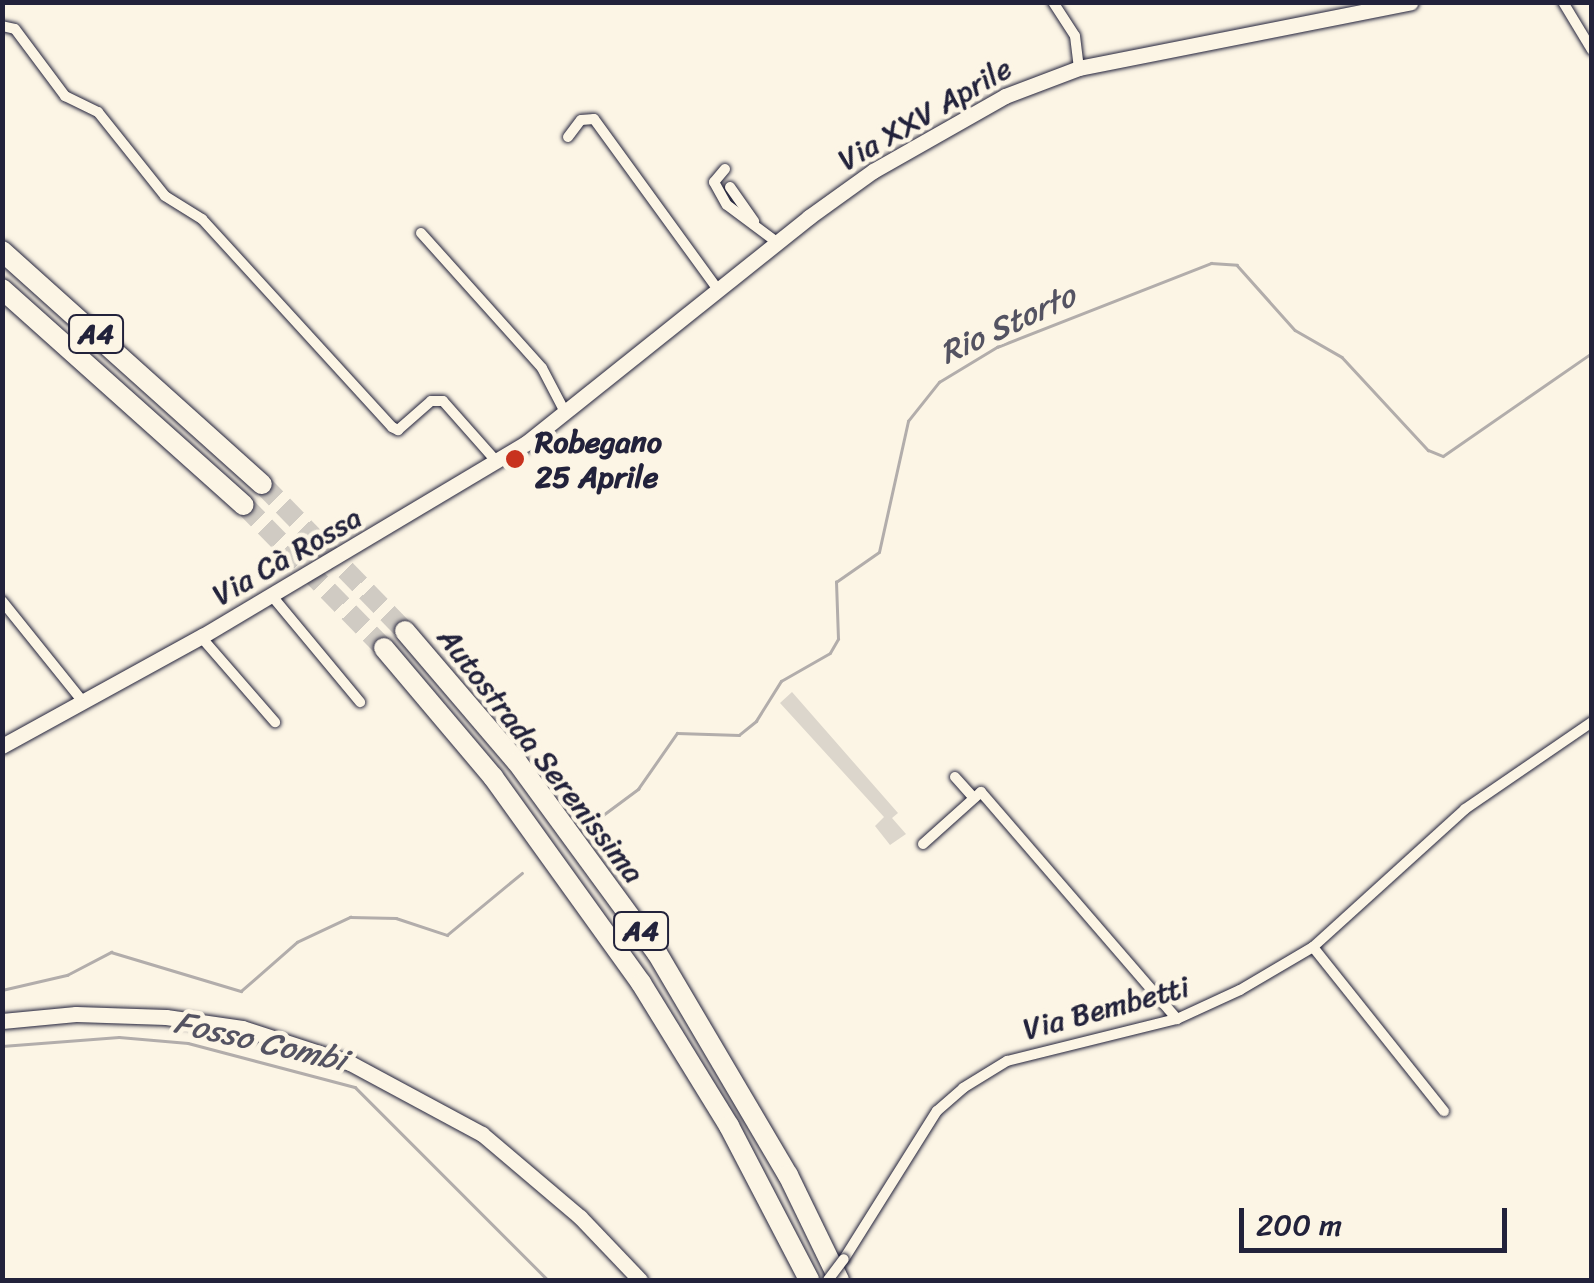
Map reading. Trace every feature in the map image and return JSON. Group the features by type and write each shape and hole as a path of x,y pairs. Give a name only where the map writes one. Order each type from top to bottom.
{"highway":[{"name":"A4","path":"2,251 262,484"},
{"name":"A4","path":"2,289 244,504"},
{"name":"Autostrada Serenissima","path":"404,631 517,762 657,953 841,1270"},
{"name":"Autostrada Serenissima","path":"384,648 534,830 642,982 730,1126 809,1280"}],"main road":[{"name":"Via XXV Aprile","path":"589,396 778,243 939,132 1005,96 1079,68 1410,2"},
{"name":"Via Cà Rossa","path":"2,746 84,704 272,596 496,461 589,396"},
{"path":"2,1021 76,1014 166,1017 242,1028 350,1063 482,1134 558,1196 640,1280"}],"street":[{"path":"1053,2 1075,36 1079,68"},
{"path":"1564,2 1592,50"},
{"path":"2,26 15,29 65,96 98,112 178,210 202,219 392,427 398,430 431,401 444,400 496,461"},
{"path":"568,137 581,120 594,119 719,292"},
{"path":"725,170 714,182 738,218 754,221"},
{"path":"730,187 754,221 778,243"},
{"path":"420,233 542,368 566,414"},
{"path":"272,596 360,702"},
{"path":"2,601 84,704"},
{"path":"201,637 275,722"},
{"name":"Via Bembetti","path":"828,1280 841,1270 921,1135 962,1088 1007,1061 1176,1019 1314,946 1465,808 1591,723"},
{"path":"955,776 974,798"},
{"path":"923,844 981,792 1176,1019"},
{"path":"1314,946 1444,1111"}],"shaded area":[{"path":"792,692 898,813 892,818 906,834 890,845 875,826 884,817 780,703"}],"waterway":[{"name":"Rio Storto","path":"599,818 638,789 677,733 739,735 756,721 781,681 830,653 838,639 836,582 879,552 908,421 939,382 997,347 1211,263 1237,265 1295,330 1342,357 1428,450 1443,456 1592,353"},
{"name":"Rio Storto","path":"2,990 67,975 111,952 241,991 297,942 350,917 396,918 447,935 522,873"},
{"name":"Fosso Combi","path":"2,1046 119,1037 188,1043 355,1087 548,1280"}],"tunnel":[{"path":"262,484 405,631"},
{"path":"244,505 384,648"}],"place":[{"name":"Robegano 25 Aprile","path":"515,459"}]}
